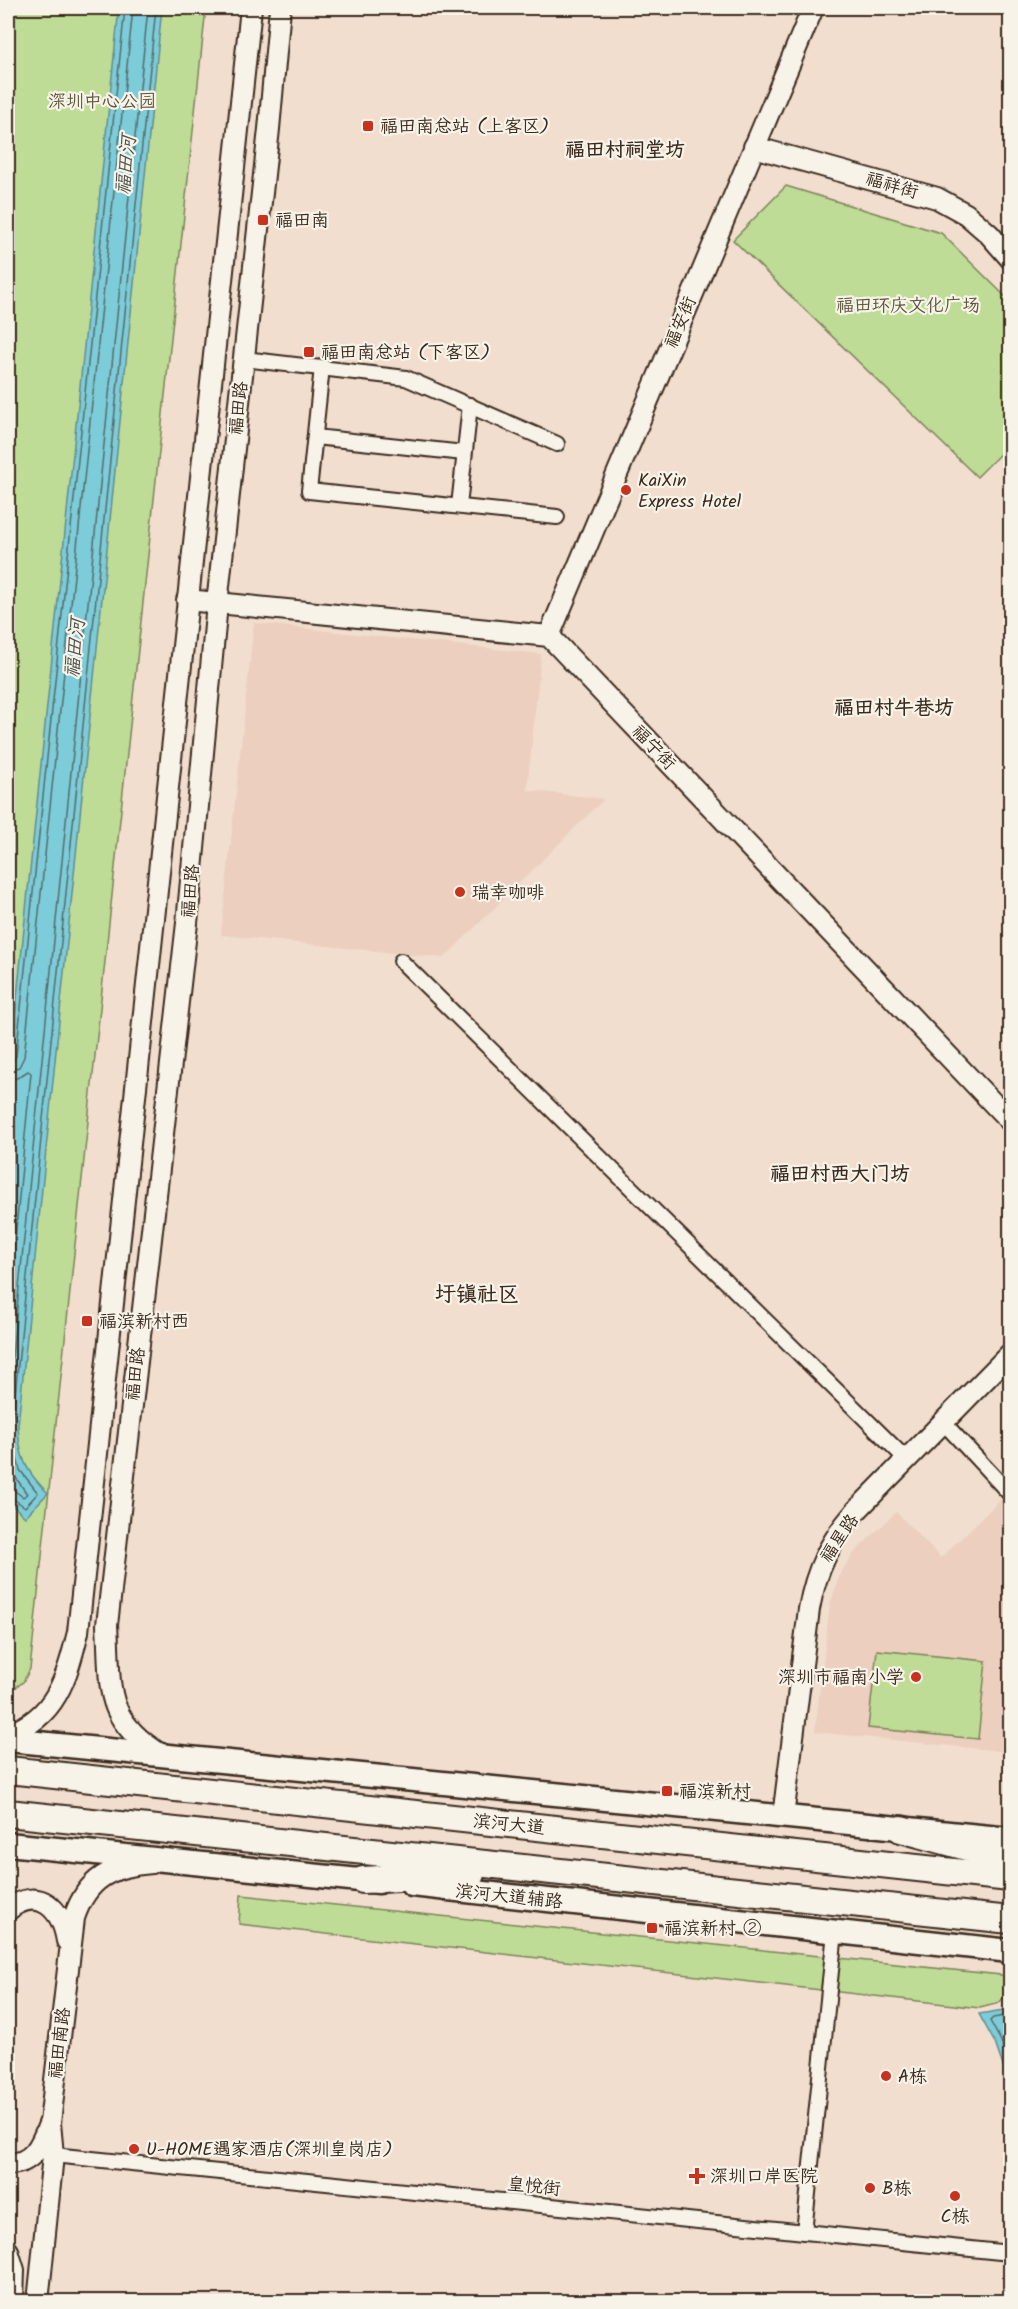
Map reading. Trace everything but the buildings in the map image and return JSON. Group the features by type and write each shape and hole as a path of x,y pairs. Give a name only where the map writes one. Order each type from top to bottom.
{"highway":[{"name":"滨河大道","path":"8,1770 1011,1878"},
{"path":"8,1813 1011,1920"},
{"path":"901,1829 1011,1859"},
{"path":"363,1880 548,1870"}],"main road":[{"name":"福田路","path":"8,1734 37,1720 50,1707 66,1676 78,1632 251,8"},
{"name":"福田路","path":"160,1754 140,1742 117,1713 111,1696 107,1625 186,932 217,604 280,8"},
{"name":"福安街","path":"549,636 813,8"},
{"name":"福祥街","path":"754,147 937,198 952,205 979,224 1011,258"},
{"path":"187,600 549,636"},
{"name":"福宁街","path":"549,636 1011,1121"},
{"name":"福星路","path":"783,1817 809,1608 817,1572 824,1557 842,1527 1011,1353"},
{"path":"8,1740 1011,1839"},
{"name":"滨河大道辅路","path":"8,1844 363,1880 1011,1951"},
{"name":"福田南路","path":"38,2301 53,2155 50,2122 74,1918 80,1901 89,1887 105,1875 124,1868 146,1864 183,1861"},
{"path":"8,1910 25,1900 48,1904 62,1919 69,1953"},
{"path":"8,2164 27,2160 35,2153 50,2122"},
{"path":"8,2251 14,2270 13,2301"}],"street":[{"path":"244,359 406,378 557,444"},
{"path":"322,367 309,490 557,517"},
{"path":"459,506 470,405"},
{"path":"315,437 464,453"},
{"path":"401,961 907,1460"},
{"path":"943,1422 1011,1494"},
{"path":"804,2232 835,1932"},
{"name":"皇悦街","path":"53,2155 1011,2253"}],"shaded area":[{"path":"254,623 541,654 527,790 604,799 444,958 221,935"},
{"name":"深圳市福南小学","path":"1001,1499 1010,1509 1010,1752 815,1732 830,1604 840,1574 854,1553 896,1512 941,1558"}],"green space":[{"name":"深圳中心公园","path":"8,8 206,8 30,1669 23,1682 8,1693"},
{"name":"福田环庆文化广场","path":"786,186 941,233 1010,301 1010,444 977,477 733,240"},
{"path":"877,1650 986,1661 978,1739 868,1728"},
{"path":"241,1895 1010,1976 1010,1990 999,2003 980,2008 239,1924"}],"water":[{"name":"福田河","path":"119,8 162,8 18,1425 20,1446 25,1462 48,1493 25,1517 8,1501 8,1084"},
{"path":"1010,2009 1010,2082 995,2043 979,2014"}],"place":[{"name":"福田南总站 (上客区)","path":"368,126"},
{"name":"福田南","path":"263,220"},
{"name":"福田南总站 (下客区)","path":"309,352"},
{"name":"KaiXin Express Hotel","path":"626,490"},
{"name":"瑞幸咖啡","path":"460,892"},
{"name":"福滨新村西","path":"87,1321"},
{"name":"深圳市福南小学","path":"916,1677"},
{"name":"福滨新村","path":"667,1791"},
{"name":"福滨新村 ②","path":"652,1928"},
{"name":"A栋","path":"886,2076"},
{"name":"U-HOME遇家酒店(深圳皇岗店)","path":"134,2149"},
{"name":"深圳口岸医院","path":"697,2176"},
{"name":"B栋","path":"870,2188"},
{"name":"C栋","path":"955,2196"}],"district":[{"name":"福田村祠堂坊","path":"625,149"},
{"name":"福田村牛巷坊","path":"894,707"},
{"name":"福田村西大门坊","path":"840,1173"},
{"name":"圩镇社区","path":"477,1294"}]}
